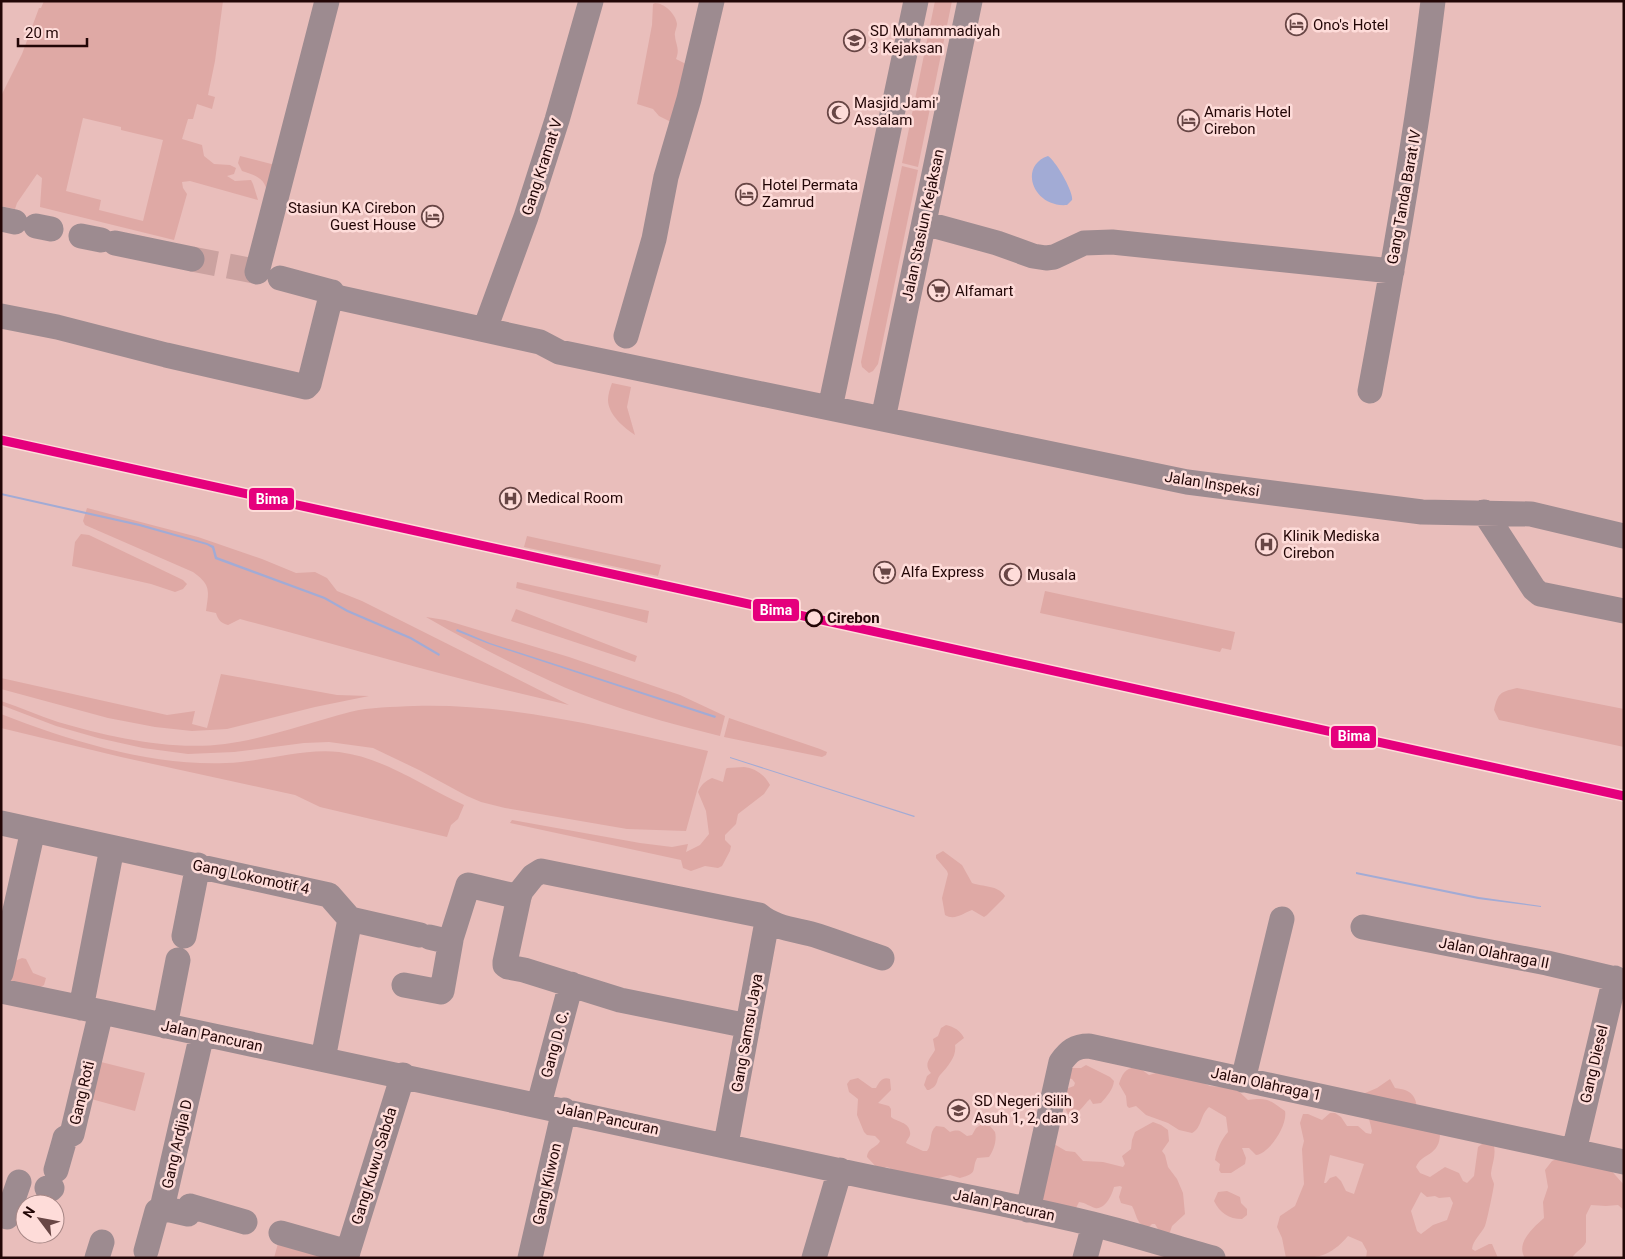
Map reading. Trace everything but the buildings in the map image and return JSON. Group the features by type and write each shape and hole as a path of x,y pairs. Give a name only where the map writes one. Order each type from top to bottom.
{"street":[{"name":"Jalan Inspeksi","path":"327,1 264,274 332,292 336,297 540,342 560,352 622,351 830,408 1187,482 1422,512 1531,514 1624,536"},
{"name":"Gang Kramat V","path":"485,330 526,217 557,120 591,1"},
{"path":"622,351 654,239 666,177 689,99 712,1"},
{"path":"830,408 916,1"},
{"name":"Jalan Stasiun Kejaksan","path":"882,419 970,1"},
{"name":"Gang Tanda Barat IV","path":"1370,392 1423,85 1434,1"},
{"path":"924,223 997,243 1033,256 1046,258 1054,258 1084,243 1112,242 1392,271"},
{"path":"99,239 192,259"},
{"path":"1,316 57,327 166,355 308,386 332,292"},
{"path":"1484,512 1534,589 1540,594 1624,611"},
{"name":"Gang Lokomotif 4","path":"1,823 326,894 350,919"},
{"path":"1,973 33,830"},
{"name":"Gang Roti","path":"52,1182 65,1138 70,1137 72,1134 91,1010 112,848"},
{"path":"184,936 198,865"},
{"path":"748,1026 620,1000 524,970 508,967 505,965 518,897 521,891 533,876 540,871 758,916 765,921 818,936 882,958"},
{"path":"404,985 442,991 433,937 468,884 518,897"},
{"path":"322,1059 350,919 433,937"},
{"path":"1244,1080 1282,919"},
{"name":"Gang Samsu Jaya","path":"726,1144 766,927 765,921"},
{"name":"Jalan Olahraga II","path":"1363,927 1619,979"},
{"path":"165,1026 178,960"},
{"name":"Gang Diesel","path":"1574,1151 1619,979"},
{"name":"Gang D. C.","path":"540,1104 571,984"},
{"name":"Jalan Pancuran","path":"1,991 540,1104 1028,1210 1094,1225 1213,1258"},
{"name":"Gang Ardjia D","path":"146,1251 157,1211 162,1208 202,1034"},
{"name":"Jalan Olahraga 1","path":"1028,1210 1061,1062 1068,1053 1078,1046 1088,1046 1624,1162"},
{"name":"Gang Kuwu Sabda","path":"347,1255 403,1075"},
{"name":"Gang Kliwon","path":"530,1258 564,1110"},
{"path":"814,1258 840,1170"},
{"path":"11,1218 19,1182"},
{"path":"162,1208 188,1214 190,1206 347,1255"},
{"path":"1085,1258 1094,1225"}],"shaded area":[{"path":"44,1 223,1 215,61 208,95 215,97 212,109 197,104 193,119 188,119 182,139 202,145 204,156 214,164 230,165 236,168 234,174 227,176 235,181 251,180 258,200 190,181 182,182 187,194 174,240 40,207 42,178 37,174 15,209 1,206 1,96 22,54 39,8 41,8","holes":["83,118 121,127 121,130 163,140 143,221 99,210 101,200 66,191"]},
{"path":"935,1 952,1 918,167 902,163"},
{"path":"653,4 666,7 674,16 677,24 675,34 678,50 676,59 686,64 673,123 659,116 653,109 637,104 652,25"},
{"path":"240,156 279,166 267,192 262,180 242,171 238,163"},
{"path":"902,166 918,170 878,364 869,373 862,367 861,362"},
{"path":"612,383 631,387 627,407 635,435 622,425 611,410 608,398"},
{"path":"87,508 198,537 296,573 315,572 327,578 337,591 362,601 569,705 240,619 228,625 220,621 216,613 206,611 208,593 206,585 193,572 85,525 83,521"},
{"path":"81,534 89,535 183,580 187,584 183,589 175,592 151,584 72,566 75,542"},
{"path":"527,536 661,565 658,576 524,547"},
{"path":"517,582 649,611 647,623 516,588"},
{"path":"1045,591 1235,632 1231,650 1222,648 1220,652 1040,613"},
{"path":"516,609 637,656 635,662 511,621"},
{"path":"426,617 445,620 569,657 680,695 725,716 720,736 642,715 566,688 530,672"},
{"path":"221,674 337,695 369,696 315,707 227,729 192,731 155,727 108,718 1,689 1,678 167,715 195,711 192,724 207,728"},
{"path":"1517,688 1624,709 1624,747 1499,720 1494,710 1497,700 1503,692"},
{"path":"1,701 58,722 98,733 140,741 183,746 204,746 241,741 365,709 451,706 525,713 562,719 708,751 686,831 627,829 505,808 481,802 373,748 329,742 304,743 234,752 188,754 143,748 98,738 56,726 1,705"},
{"path":"1,714 111,750 169,760 226,763 296,753 325,751 356,755 388,766 464,805 458,819 451,825 447,837 320,807 295,795 121,757 1,728"},
{"path":"729,718 820,749 827,752 826,755 822,757 724,737"},
{"path":"744,767 759,773 770,785 764,794 738,814 736,824 725,835 725,840 731,846 730,851 722,866 718,868 705,866 691,871 683,868 681,860 510,823 512,820 672,847 688,844 686,852 700,845 709,834 706,811 698,792 700,787 712,778 723,782 727,768"},
{"path":"943,851 962,865 972,883 994,888 1005,896 984,917 972,910 956,917 945,915 942,898 948,874 936,858 936,855"},
{"path":"2,951 15,961 22,958 26,959 33,973 46,978 44,985 11,995"},
{"path":"946,1025 956,1029 964,1038 955,1045 953,1057 939,1076 936,1084 927,1090 924,1085 927,1076 931,1073 927,1064 935,1050 933,1039 938,1036 941,1028"},
{"path":"93,1060 145,1073 135,1111 84,1097"},
{"path":"1086,1065 1110,1077 1114,1081 1112,1087 1101,1103 1093,1104 1090,1099 1078,1112 1068,1114 1064,1106 1066,1089 1074,1086 1075,1083 1072,1079 1066,1078 1072,1068 1081,1068"},
{"path":"1135,1067 1149,1075 1156,1073 1201,1082 1210,1086 1220,1087 1230,1083 1248,1100 1268,1100 1285,1111 1284,1124 1277,1138 1266,1150 1256,1155 1249,1148 1242,1148 1246,1158 1245,1164 1231,1173 1221,1173 1219,1170 1220,1164 1215,1160 1223,1138 1228,1132 1226,1117 1209,1107 1198,1128 1192,1133 1179,1130 1168,1123 1146,1115 1136,1106 1129,1108 1126,1096 1119,1084 1124,1073"},
{"path":"858,1078 872,1088 876,1088 883,1079 890,1079 891,1090 878,1103 889,1106 891,1117 907,1126 910,1134 906,1143 927,1151 932,1132 936,1126 944,1127 950,1132 959,1131 967,1136 972,1135 976,1128 982,1124 990,1126 996,1135 991,1154 989,1157 977,1158 972,1173 960,1178 950,1175 939,1178 891,1172 890,1168 886,1167 880,1171 867,1157 869,1151 880,1141 875,1136 867,1135 864,1132 857,1115 858,1099 849,1092 847,1084 850,1080"},
{"path":"1390,1079 1395,1088 1409,1092 1415,1098 1417,1113 1440,1133 1437,1146 1416,1167 1420,1173 1430,1177 1445,1167 1459,1173 1463,1181 1467,1183 1474,1176 1478,1147 1486,1141 1494,1146 1491,1173 1494,1184 1490,1204 1485,1226 1475,1240 1472,1249 1475,1251 1492,1244 1498,1258 1366,1258 1367,1251 1362,1242 1348,1236 1341,1244 1321,1256 1286,1258 1282,1238 1277,1227 1280,1216 1295,1206 1304,1184 1302,1149 1304,1141 1300,1123 1303,1114 1308,1114 1322,1120 1330,1113 1335,1113 1341,1117 1347,1126 1358,1126 1366,1133 1371,1134 1372,1131 1363,1094 1377,1088","holes":["1330,1155 1364,1164 1354,1194 1346,1191 1336,1176 1324,1183","1421,1192 1427,1197 1450,1197 1453,1203 1447,1220 1433,1225 1421,1234 1417,1231 1411,1211"]},
{"path":"1153,1122 1168,1130 1169,1141 1162,1151 1168,1167 1177,1179 1183,1193 1185,1214 1172,1226 1168,1234 1158,1229 1155,1224 1148,1228 1141,1224 1132,1206 1121,1203 1119,1197 1122,1187 1120,1186 1114,1187 1110,1198 1102,1207 1095,1208 1079,1202 1075,1210 1045,1205 1034,1189 1054,1144 1066,1151 1075,1152 1083,1161 1103,1162 1123,1167 1125,1164 1122,1156 1131,1149 1135,1132"},
{"path":"1559,1158 1609,1168 1624,1185 1624,1210 1618,1205 1591,1205 1586,1215 1586,1242 1572,1258 1525,1258 1522,1247 1524,1241 1544,1218 1543,1202 1548,1187 1545,1170 1552,1161"},
{"path":"1227,1191 1240,1197 1241,1203 1247,1209 1247,1215 1242,1219 1233,1218 1225,1214 1214,1201 1218,1192"},
{"path":"280,1236 340,1258 274,1258"}],"water":[{"path":"1048,156 1059,170 1070,190 1072,200 1067,205 1055,204 1045,200 1038,193 1034,185 1032,177 1034,168 1039,161"},
{"path":"1,493 140,524 207,543 214,546 217,557 325,597 348,610 411,637 440,654 439,656 410,639 347,612 324,599 215,559 212,548 207,545 139,526 1,495"},
{"path":"457,629 490,643 716,716 715,718 489,644 456,631"},
{"path":"730,757 915,816 914,817"},
{"path":"1356,872 1479,897 1541,907 1478,899 1356,874"}],"tunnel":[{"path":"192,259 254,271"}],"transit line":[{"name":"Bima","path":"1,440 1624,796"}],"place":[{"name":"Ono's Hotel","path":"1297,25"},
{"name":"SD Muhammadiyah 3 Kejaksan","path":"854,40"},
{"name":"Masjid Jami' Assalam","path":"838,112"},
{"name":"Amaris Hotel Cirebon","path":"1188,121"},
{"name":"Hotel Permata Zamrud","path":"746,194"},
{"name":"Stasiun KA Cirebon Guest House","path":"432,217"},
{"name":"Alfamart","path":"939,291"},
{"name":"Medical Room","path":"511,498"},
{"name":"Klinik Mediska Cirebon","path":"1267,545"},
{"name":"Alfa Express","path":"885,572"},
{"name":"Musala","path":"1011,575"},
{"name":"Cirebon","path":"814,618"},
{"name":"SD Negeri Silih Asuh 1, 2, dan 3","path":"958,1110"}]}
